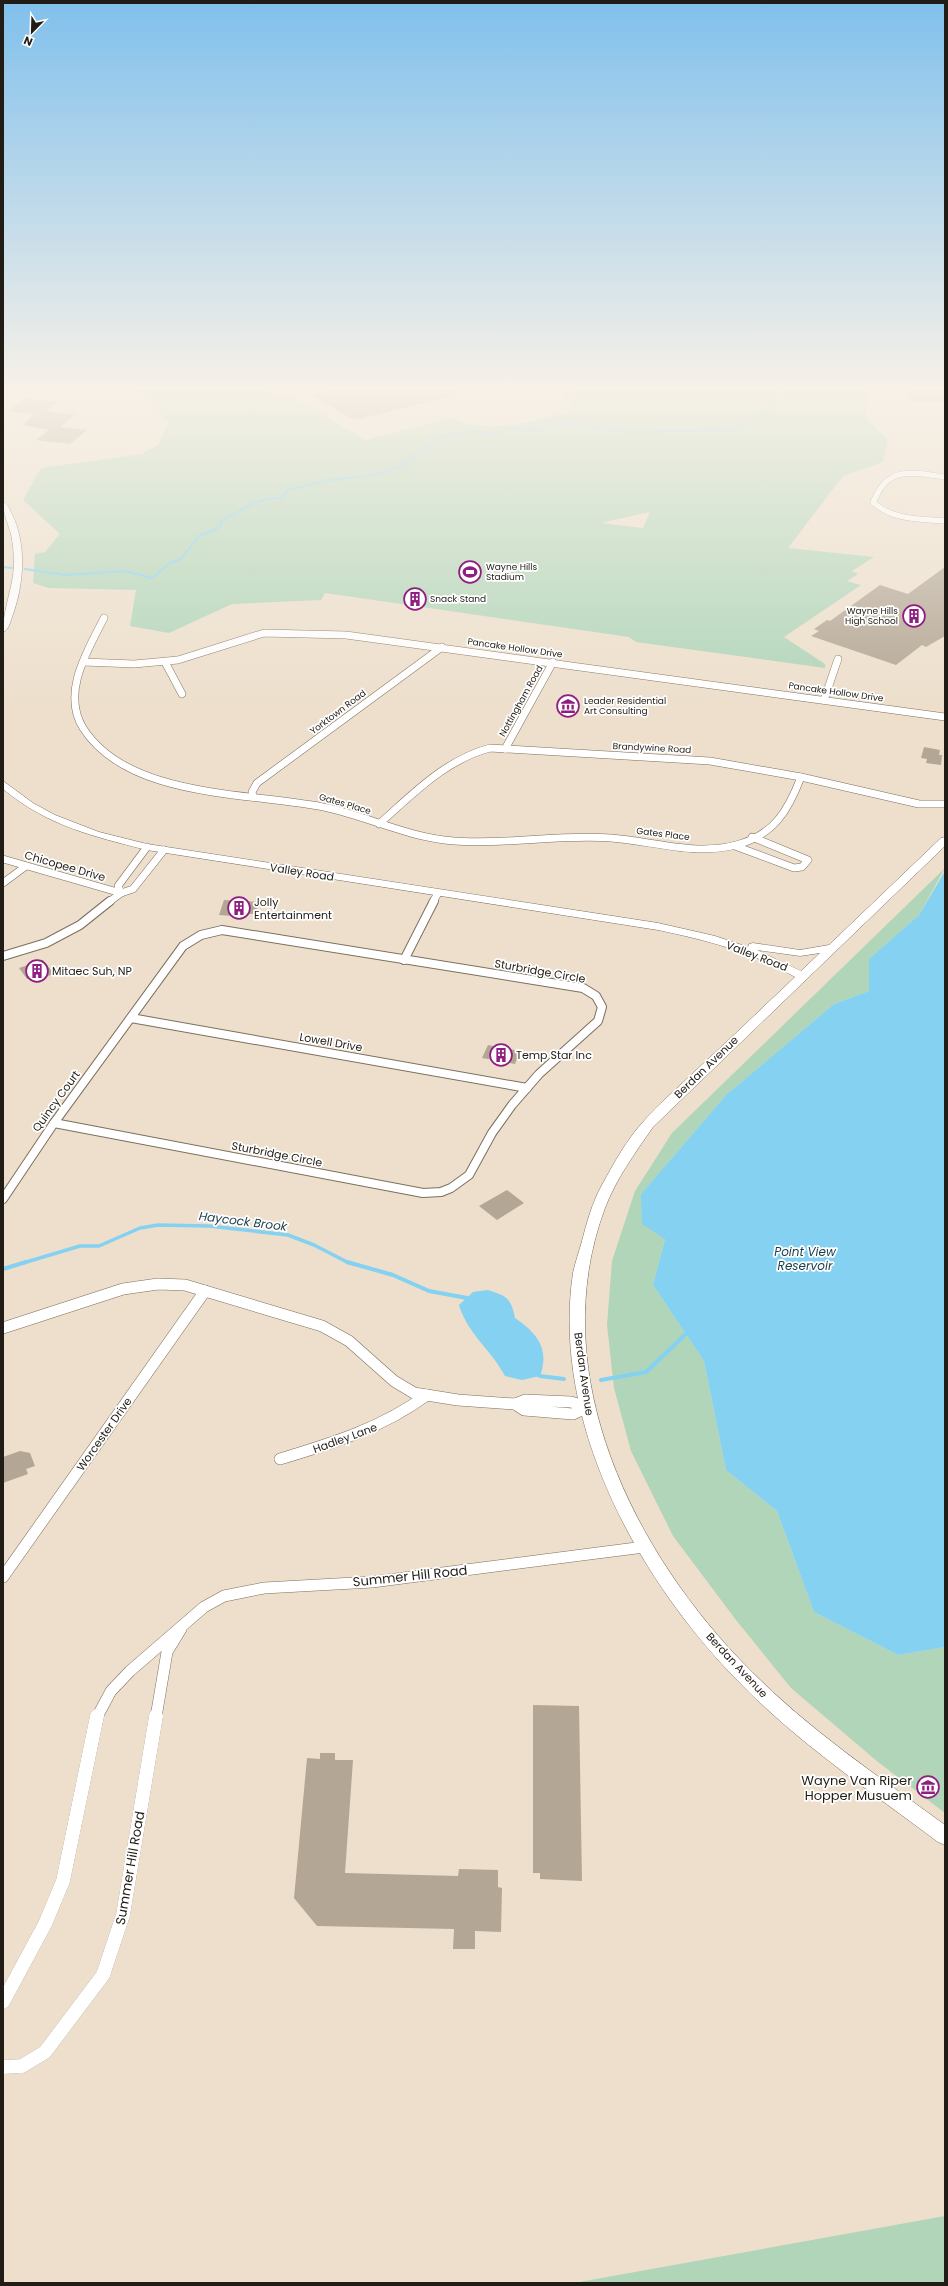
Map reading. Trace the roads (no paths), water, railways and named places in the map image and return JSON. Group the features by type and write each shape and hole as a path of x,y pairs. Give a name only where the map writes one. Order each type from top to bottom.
{"main road":[{"path":"3,504 15,533 18,563 13,602 3,629"},
{"name":"Valley Road","path":"3,784 29,805 51,816 95,834 147,847 615,922 636,929 697,943 781,973 801,976"},
{"name":"Berdan Avenue","path":"945,840 801,976 648,1124 609,1184 589,1232 577,1300 578,1349 588,1407 593,1431 608,1474 644,1547 688,1612 742,1674 811,1736 945,1836"},
{"name":"Valley Road","path":"615,922 638,922 686,932 773,960 788,967 801,976"},
{"path":"686,932 786,952 817,951 832,947"}],"street":[{"path":"879,493 873,502 876,508 888,513 945,521"},
{"name":"Gates Place","path":"104,618 76,679 75,706 84,728 98,745 123,763 158,778 192,788 328,808 419,836 472,842 507,843 608,838 702,849 735,846 752,837 786,812 801,777"},
{"name":"Pancake Hollow Drive","path":"84,662 134,664 165,662 202,654 253,635 274,632 353,635 945,717"},
{"name":"Yorktown Road","path":"253,797 252,792 258,783 442,647"},
{"path":"824,700 838,659"},
{"path":"165,662 182,694"},
{"name":"Nottingham Road","path":"505,749 553,662"},
{"name":"Brandywine Road","path":"379,824 450,764 462,756 480,750 505,749 710,760 801,777 919,804 945,804"},
{"name":"Gates Place","path":"735,846 794,868 801,868 808,860 804,857 752,837"},
{"path":"121,893 118,886 147,847"},
{"path":"3,956 27,950 64,934 102,910 121,893 133,890 164,850"},
{"name":"Chicopee Drive","path":"3,859 121,893"},
{"path":"3,883 26,866"},
{"path":"404,960 438,893"},
{"name":"Sturbridge Circle","path":"54,1123 430,1194 451,1188 469,1175 492,1133 527,1088 539,1074 598,1021 602,1007 596,996 583,988 222,930 197,936 183,946 131,1018"},
{"name":"Lowell Drive","path":"131,1018 527,1088"},
{"name":"Quincy Court","path":"3,1199 54,1123 131,1018"},
{"path":"3,1328 123,1289 158,1284 185,1285 322,1326 349,1341 394,1380 414,1393 458,1400 514,1404 524,1410 573,1414 588,1407"},
{"name":"Worcester Drive","path":"3,1577 205,1291"},
{"name":"Hadley Lane","path":"280,1460 368,1432 406,1412 427,1395"},
{"name":"Summer Hill Road","path":"3,2002 45,1924 63,1881 97,1716 110,1692 130,1671 204,1607 224,1596 264,1588 372,1582 644,1547"},
{"name":"Summer Hill Road","path":"3,2067 22,2066 45,2052 103,1975 114,1947 123,1915 167,1652 184,1623"}],"water":[{"name":"Point View Reservoir","path":"945,871 945,1647 898,1655 814,1612 777,1511 726,1470 704,1361 653,1285 665,1239 642,1224 641,1194 726,1095 834,1004 869,991 869,959 919,915"},
{"path":"488,1290 504,1296 510,1302 515,1318 530,1330 540,1342 543,1366 540,1376 522,1380 505,1376 468,1324 459,1305 473,1292"}],"waterway":[{"path":"25,569 65,575 125,571 152,578 170,563 181,559 199,536 220,527 221,521 257,502 273,498 282,498 286,493"},
{"path":"3,567 12,568"},
{"name":"Haycock Brook","path":"23,1263 80,1246 99,1246 140,1228 158,1225 209,1226 288,1235 314,1245 347,1262"},
{"name":"Haycock Brook","path":"3,1269 26,1262"},
{"name":"Haycock Brook","path":"347,1262 393,1275 429,1291 467,1298 470,1302"},
{"name":"Haycock Brook","path":"601,1380 646,1372 689,1331"},
{"name":"Haycock Brook","path":"537,1373 540,1376 564,1379"}],"place":[{"name":"Wayne Hills Stadium","path":"470,572"},
{"name":"Snack Stand","path":"415,599"},
{"name":"Wayne Hills High School","path":"914,616"},
{"name":"Leader Residential Art Consulting","path":"568,706"},
{"name":"Jolly Entertainment","path":"239,908"},
{"name":"Mitaec Suh, NP","path":"37,971"},
{"name":"Temp Star Inc","path":"501,1055"},
{"name":"Wayne Van Riper Hopper Musuem","path":"928,1787"}]}
